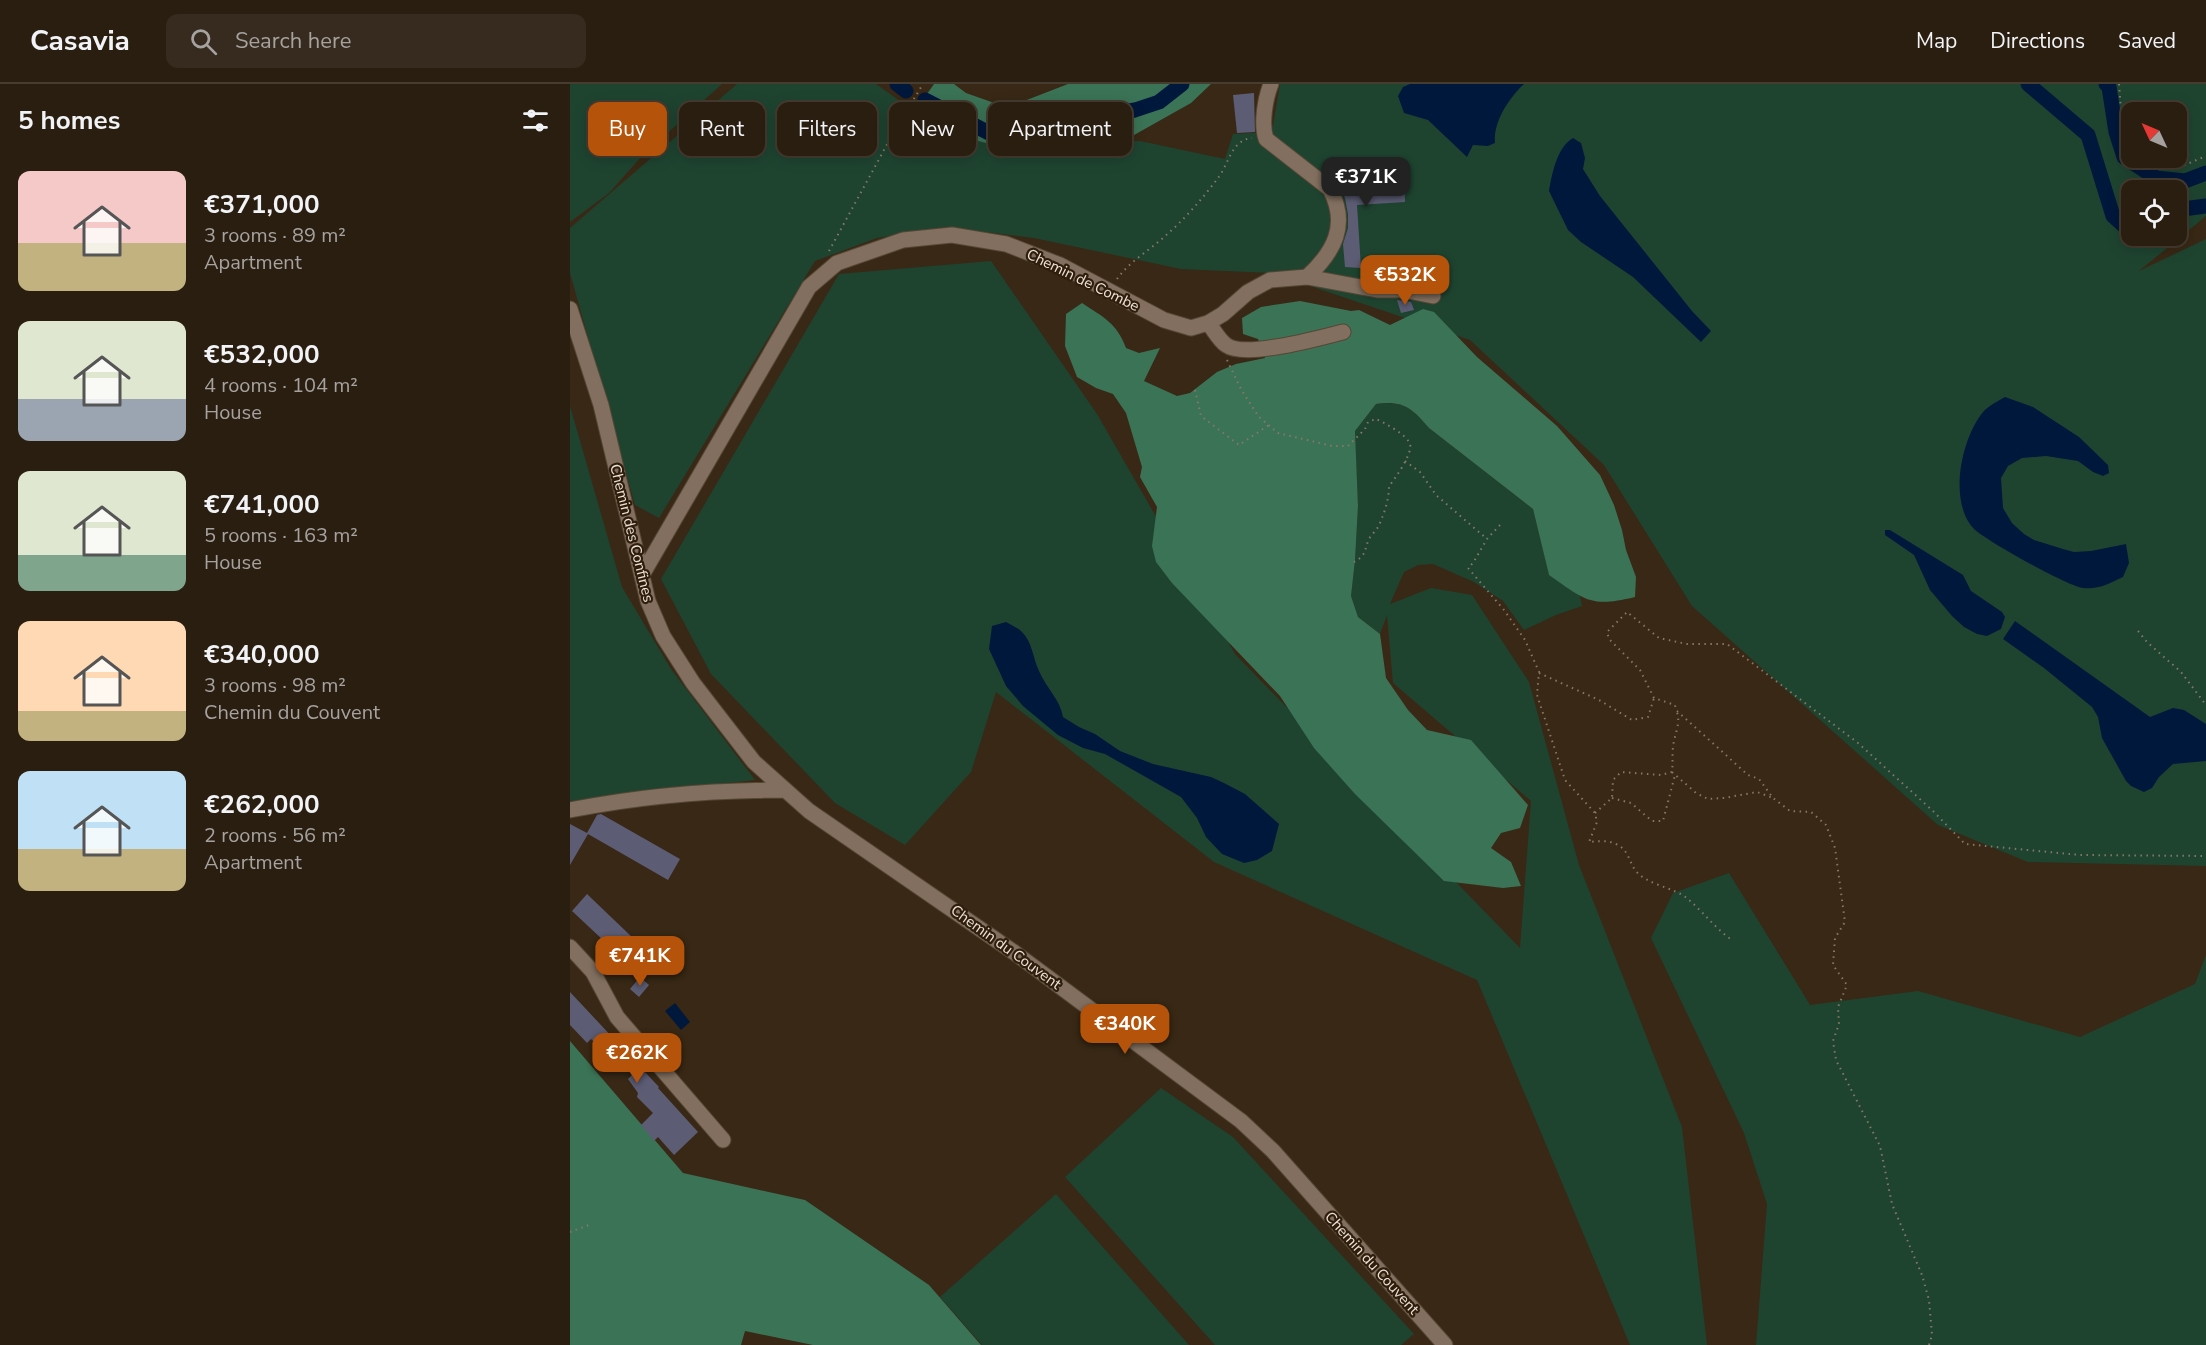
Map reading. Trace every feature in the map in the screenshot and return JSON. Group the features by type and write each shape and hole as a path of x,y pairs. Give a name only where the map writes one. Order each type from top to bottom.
{"street":[{"path":"1271,84 1263,132 1266,139 1330,189 1338,214 1336,240 1322,263 1307,277"},
{"name":"Chemin de Combe","path":"642,576 809,287 837,263 903,240 952,235 1006,244 1060,266 1164,320 1191,328 1208,323"},
{"path":"1343,332 1272,348 1239,351 1226,345 1208,323 1223,314 1248,292 1270,280 1307,277 1377,290 1403,290 1433,296"},
{"name":"Chemin des Confines","path":"570,309 600,405 648,601 663,636 693,683 754,762 785,790"},
{"path":"570,810 608,802 729,791 785,790"},
{"name":"Chemin du Couvent","path":"785,790 809,812 1016,953 1241,1120 1281,1160 1445,1345"},
{"path":"570,947 593,972 617,1017 723,1140"}],"path":[{"path":"825,258 896,128 923,84"},
{"path":"2119,84 2121,110"},
{"path":"1108,291 1127,266 1164,237 1212,185 1242,141 1249,138 1266,139"},
{"path":"2187,163 2206,156"},
{"path":"1226,345 1227,363 1259,417 1278,433 1332,446 1348,446 1365,429 1368,422 1376,419 1386,423 1410,442 1411,448 1405,461 1389,486 1389,500 1381,522 1368,542 1368,548 1361,558 1354,562"},
{"path":"1195,390 1201,416 1239,445 1269,425"},
{"path":"1405,461 1419,472 1437,495 1487,539"},
{"path":"1500,525 1487,539 1468,568 1504,610 1525,640 1539,672 1537,695 1565,780 1594,813 1597,822 1588,842 1604,841 1618,844 1631,859 1635,870 1660,886 1669,888 1688,899 1720,932 1732,940"},
{"path":"1539,672 1599,700 1632,720 1648,717 1654,698 1640,670 1609,639 1606,632 1627,612 1659,638 1687,644 1726,644 1858,743 1933,811 1965,844 2080,855 2206,856"},
{"path":"2138,631 2181,672 2206,705"},
{"path":"1654,698 1675,705 1677,710 1748,775 1759,779 1773,798 1790,812 1811,812 1826,825 1835,848 1845,922 1835,938 1833,965 1847,985 1838,1007 1839,1024 1833,1041 1836,1060 1880,1146 1892,1204 1922,1275 1929,1300 1932,1335 1929,1345"},
{"path":"1671,772 1678,726 1677,710"},
{"path":"1594,813 1612,798 1613,780 1621,772 1661,774 1671,772 1696,793 1708,799 1757,792 1773,798"},
{"path":"1612,798 1631,803 1652,821 1663,820 1675,775"},
{"path":"570,1232 589,1225"}],"green space":[{"path":"570,84 722,84 702,102 679,102 679,123 667,134 667,102 588,102 588,156 642,156 609,193 570,222"},
{"path":"737,84 876,84 901,102 889,102 889,156 976,156 976,130 988,134 988,156 1132,156 1132,141 1140,141 1225,159 1233,134 1272,132 1280,84 2206,84 2206,216 2187,232 2187,180 2121,180 2121,246 2169,246 2139,271 2206,239 2206,866 2028,862 1938,825 1692,606 1604,465 1470,340 1272,273 1181,269 1034,238 945,227 877,238 815,261 659,518 635,505 570,273 570,228 654,156 667,156 667,144 679,134 679,156 765,156 765,102 716,102"},
{"path":"934,84 954,84 966,93 992,102 988,102 988,144 976,140 976,102 925,102 927,94"},
{"path":"1068,84 1211,84 1191,103 1132,136 1132,102 1022,102"},
{"path":"991,261 1097,414 1235,654 1520,948 1531,801 1393,683 1387,615 1380,634 1358,617 1351,596 1358,506 1355,431 1376,404 1393,403 1406,407 1418,415 1429,428 1533,509 1549,574 1580,596 1582,606 1524,630 1503,601 1474,582 1433,564 1418,565 1404,572 1390,604 1431,588 1472,595 1529,682 1579,865 1682,1127 1707,1345 1630,1345 1477,980 1214,862 996,692 971,772 905,845 835,803 711,674 661,579 839,274"},
{"path":"1300,301 1351,311 1359,310 1390,325 1423,309 1434,312 1477,357 1557,426 1600,475 1614,505 1636,577 1635,597 1608,602 1589,600 1571,591 1549,575 1533,509 1429,428 1412,411 1393,403 1376,404 1355,431 1358,506 1351,596 1358,617 1380,634 1386,678 1408,710 1427,730 1471,740 1528,805 1520,828 1501,833 1491,848 1511,862 1521,886 1503,888 1444,881 1355,794 1314,748 1280,696 1172,583 1156,562 1152,546 1157,507 1140,477 1142,467 1126,413 1113,394 1096,388 1077,377 1065,346 1066,314 1082,303 1114,326 1126,348 1139,353 1160,348 1144,381 1177,396 1190,393 1217,372 1236,364 1265,358 1258,339 1243,334 1242,318 1261,307"},
{"path":"570,406 622,587 671,669 755,780 570,801"},
{"path":"1729,873 1810,1005 1918,991 2080,1037 2195,984 2206,955 2206,1345 1756,1345 1767,1204 1744,1133 1651,938 1673,893"},
{"path":"570,1041 683,1173 805,1200 929,1285 981,1345 813,1345 745,1331 741,1345 570,1345"},
{"path":"1161,1088 1233,1137 1414,1334 1401,1345 1215,1345 1065,1177"},
{"path":"1056,1194 1189,1345 982,1345 940,1297"}],"water":[{"path":"1410,84 1524,84 1513,96 1499,119 1495,143 1488,146 1473,145 1467,157 1428,120 1404,113 1398,96 1403,87"},
{"path":"1573,138 1581,143 1585,158 1583,169 1600,196 1692,311 1711,331 1701,342 1633,277 1581,242 1568,230 1549,191 1559,154 1567,142"},
{"path":"2005,397 2033,407 2079,437 2108,465 2109,473 2103,476 2078,461 2046,456 2022,458 2008,466 2001,478 2003,508 2012,523 2034,540 2074,552 2126,544 2129,563 2123,577 2094,588 2075,586 2045,572 1981,535 1966,517 1961,503 1960,470 1969,438 1983,412"},
{"path":"1885,530 1890,530 1963,575 1971,591 2002,612 2005,617 2001,629 1987,636 1964,627 1930,590 1914,555 1885,535"},
{"path":"2015,621 2150,717 2173,708 2184,710 2206,724 2206,761 2173,764 2159,777 2152,788 2144,792 2131,786 2102,738 2098,717 2092,707 2044,668 2003,639"},
{"path":"1006,622 1026,636 1039,671 1059,705 1063,717 1120,751 1153,764 1211,777 1245,794 1279,824 1272,851 1257,860 1244,863 1222,854 1206,837 1197,818 1181,797 1105,754 1083,748 1058,735 1023,706 1006,686 989,649 992,626"},
{"path":"675,1003 690,1022 681,1030 665,1011"}],"building":[{"path":"1254,93 1255,132 1237,133 1233,95"},
{"path":"1404,178 1405,202 1357,205 1361,268 1345,267 1343,244 1348,228 1348,214 1345,198 1337,181"},
{"path":"1397,300 1411,302 1414,310 1401,313"},
{"path":"601,814 680,859 668,880 588,834 570,865 570,824 587,833 597,815"},
{"path":"587,894 634,939 619,955 572,911"},
{"path":"640,977 649,985 639,997 630,989"},
{"path":"570,992 698,1132 674,1155 658,1137 654,1141 641,1125 653,1113 637,1097 638,1093 628,1079 632,1075 603,1043 599,1047 591,1039 587,1043 570,1025"}],"waterway":[{"path":"897,84 906,91"},
{"path":"925,100 991,134 1135,110 1159,102 1182,84"},
{"path":"2028,84 2088,135 2113,216 2121,223"},
{"path":"2106,84 2109,87 2116,132 2124,157 2156,178 2185,181 2206,173"},
{"path":"2187,208 2206,206"}]}
